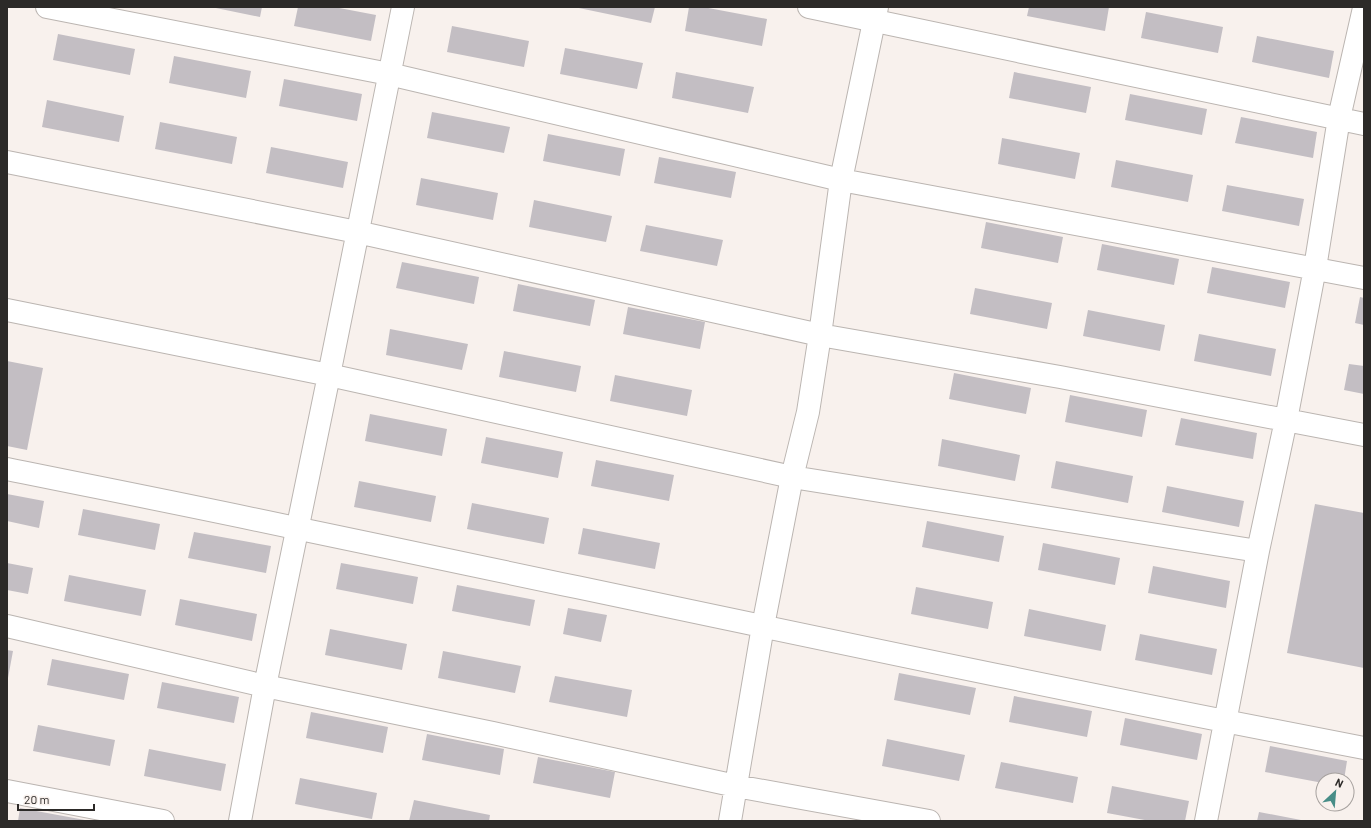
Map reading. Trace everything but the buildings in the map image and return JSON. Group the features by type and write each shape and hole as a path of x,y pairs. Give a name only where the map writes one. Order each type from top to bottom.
{"street":[{"path":"47,7 389,74 841,180 1364,278"},
{"path":"240,821 265,686 403,7"},
{"path":"809,7 876,14 1364,124"},
{"path":"1206,821 1258,551 1286,420 1314,268 1339,118 1364,8"},
{"path":"730,821 763,626 792,477 808,412 841,180 876,14"},
{"path":"7,162 357,232 820,335 1060,377 1364,435"},
{"path":"7,310 329,375 792,477 1258,551"},
{"path":"7,469 1225,721 1364,748"},
{"path":"7,626 265,686 493,733 736,786 929,821"},
{"path":"7,791 163,821"}]}
